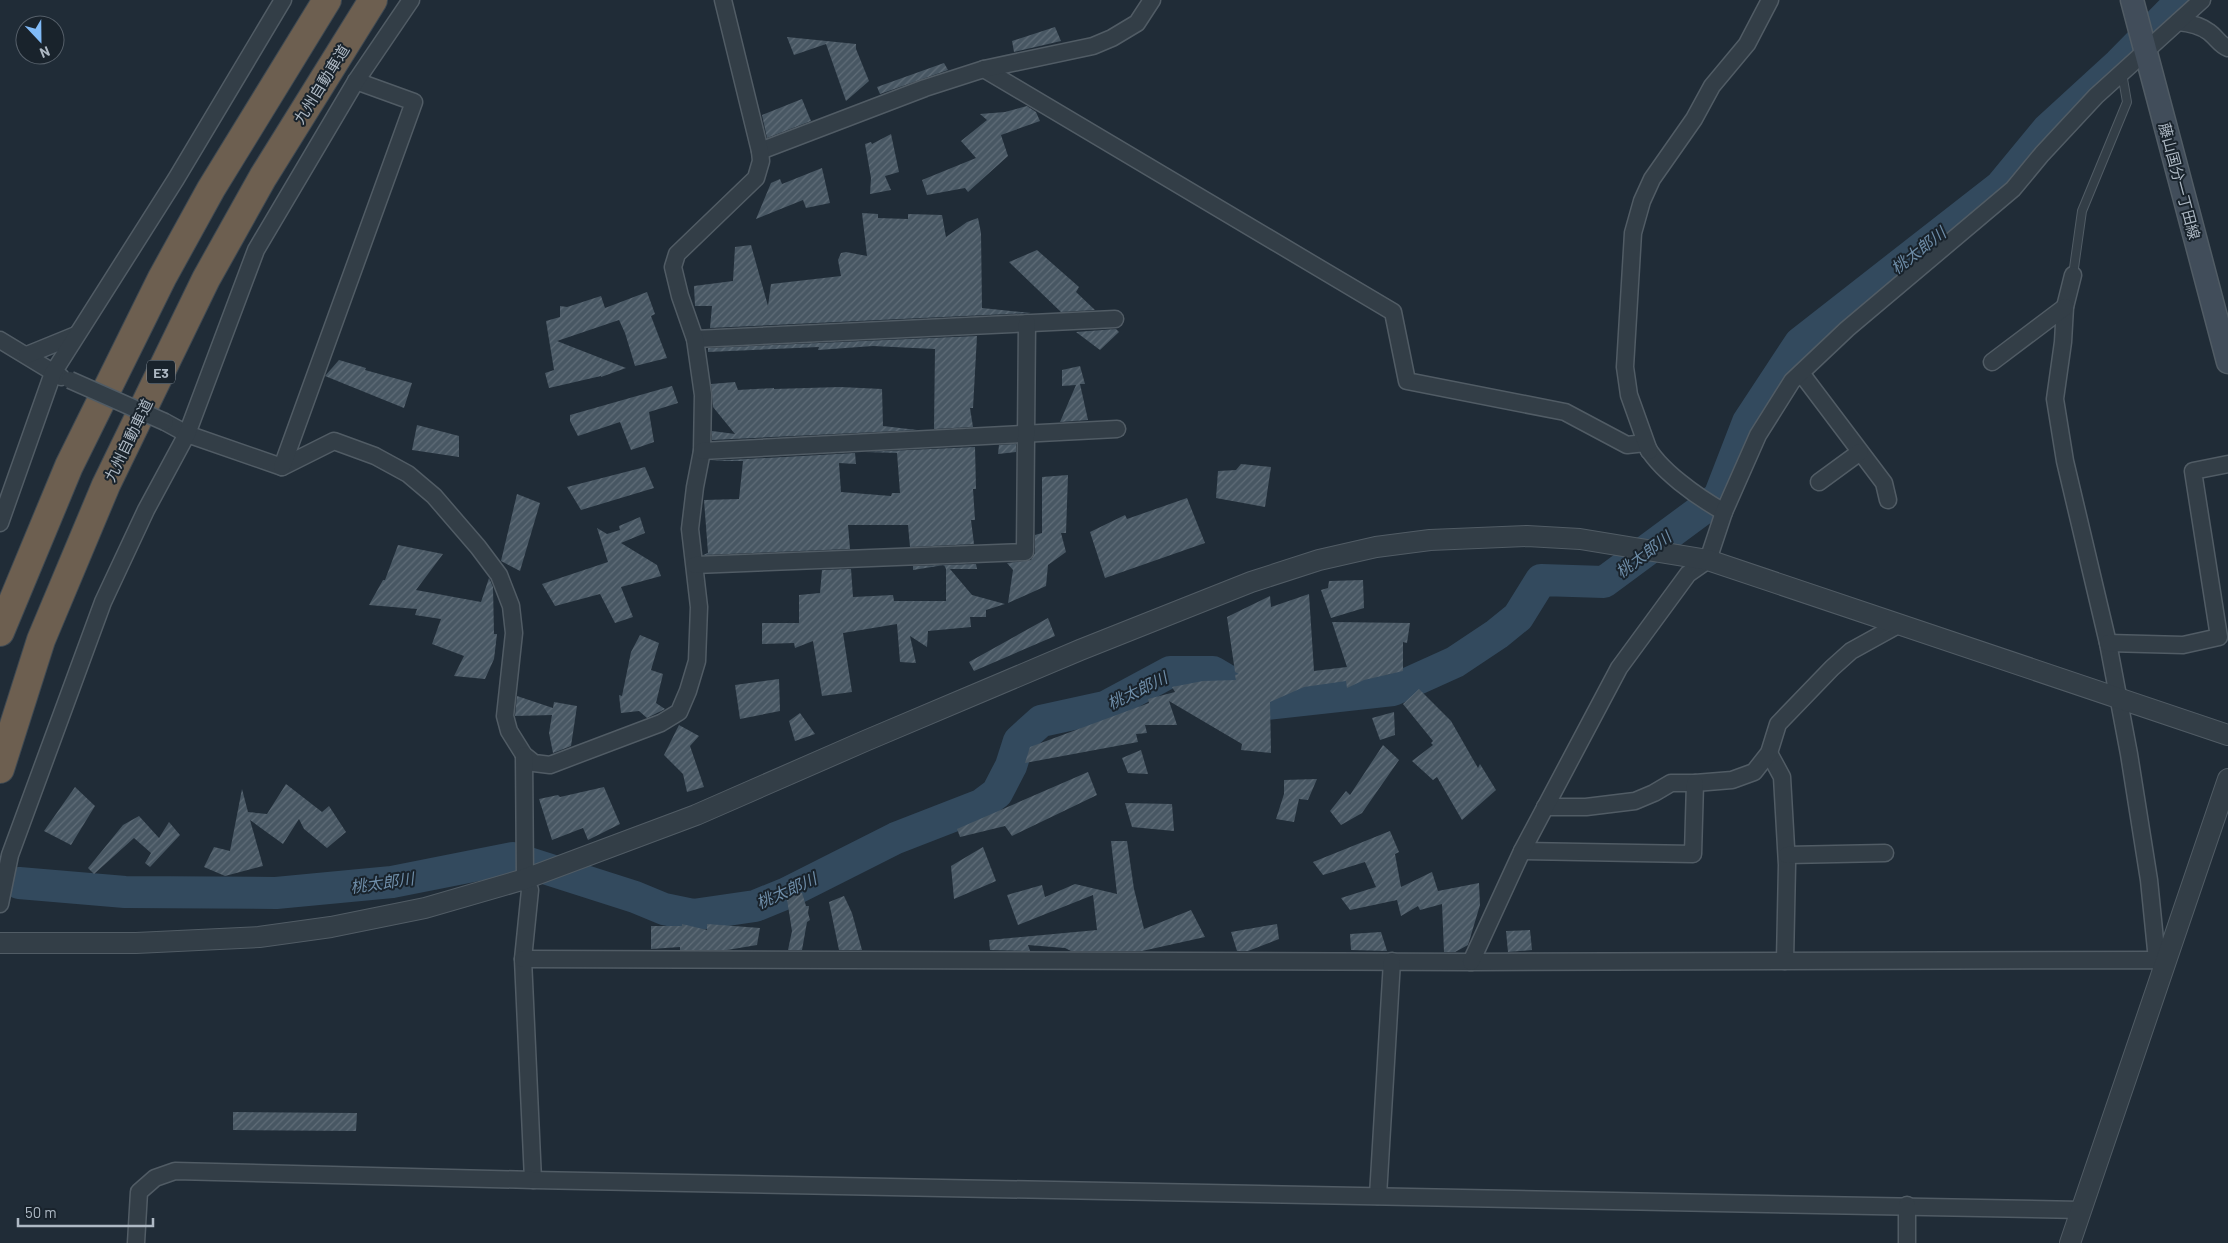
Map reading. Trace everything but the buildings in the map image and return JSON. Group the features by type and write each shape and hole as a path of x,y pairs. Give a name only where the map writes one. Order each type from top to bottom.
{"highway":[{"path":"0,632 69,466 162,278 211,189 327,0"},
{"name":"九州自動車道","path":"0,769 41,640 106,485 206,279 263,177 373,0"}],"main road":[{"name":"藤山国分一丁田線","path":"2132,0 2228,362"}],"street":[{"path":"1,519 53,373 176,179 283,0"},
{"path":"0,904 10,855 103,602 146,510 187,434 256,250 356,81 411,0"},
{"path":"0,340 27,355 53,373 187,434 282,468 334,441 375,456 408,474 428,491 478,547 499,575 511,606 514,633 505,716 509,731 524,755 534,763 550,765 661,723 679,712 688,691 697,661 699,607 690,529 702,451 703,395 695,339 680,296 673,267 677,254 756,178 761,162 760,151 723,0"},
{"path":"760,151 925,88 984,68 1093,46 1137,23 1152,0"},
{"path":"1650,453 1628,395 1625,367 1633,233 1642,201 1652,179 1694,119 1712,86 1747,44 1770,0"},
{"path":"1472,962 1522,851 1619,668 1688,574 1708,560 1724,512 1758,435 1792,381 1846,329 2013,190 2042,154 2096,96 2202,0"},
{"path":"2178,22 2193,24 2208,31 2228,48"},
{"path":"984,68 1393,312 1407,381 1565,412 1590,423 1627,445 1645,443 1650,453 1698,497 1724,512"},
{"path":"282,468 414,102 356,81"},
{"path":"2073,275 2065,307 2063,342 2055,399 2065,460 2108,643 2129,754 2161,963"},
{"path":"1992,362 2065,307"},
{"path":"695,339 1115,319"},
{"path":"695,565 1026,552 1027,323"},
{"path":"27,355 76,335"},
{"path":"1801,373 1884,484 1888,500"},
{"path":"702,451 1117,428"},
{"path":"1819,482 1860,452"},
{"path":"2108,643 2183,645 2223,635 2193,471 2228,464"},
{"path":"5,943 136,943 259,937 331,927 425,908 525,879 696,815 1080,650 1251,582 1319,560 1376,547 1430,540 1527,536 1580,539 1708,560 2228,735"},
{"path":"1545,807 1586,807 1635,801 1654,793 1671,782 1695,783 1732,780 1754,772 1769,753 1778,724 1832,668 1851,651 1898,625"},
{"path":"1769,753 1782,777 1786,855 1784,961"},
{"path":"524,755 525,879 530,890 523,959 533,1180"},
{"path":"2070,1243 2161,963 2228,779"},
{"path":"1522,851 1693,854 1695,783"},
{"path":"1786,855 1885,852"},
{"path":"523,959 2161,963"},
{"path":"1378,1196 1392,961"},
{"path":"136,1243 139,1192 155,1178 175,1171 533,1180 2082,1210"},
{"path":"1907,1206 1907,1243"}],"lane":[{"path":"2073,275 2082,211 2127,102 2122,73"}],"waterway":[{"name":"桃太郎川","path":"19,883 125,892 276,893 392,882 513,858 635,897 664,909 693,915 755,906 787,893 896,838 981,805 997,793 1011,766 1019,741 1041,721 1105,707 1170,672 1213,672 1267,704 1393,690 1455,662 1497,634 1518,617 1541,580 1604,582 1719,497 1748,422 1800,343 2001,186 2048,129 2119,64 2182,0"}]}
